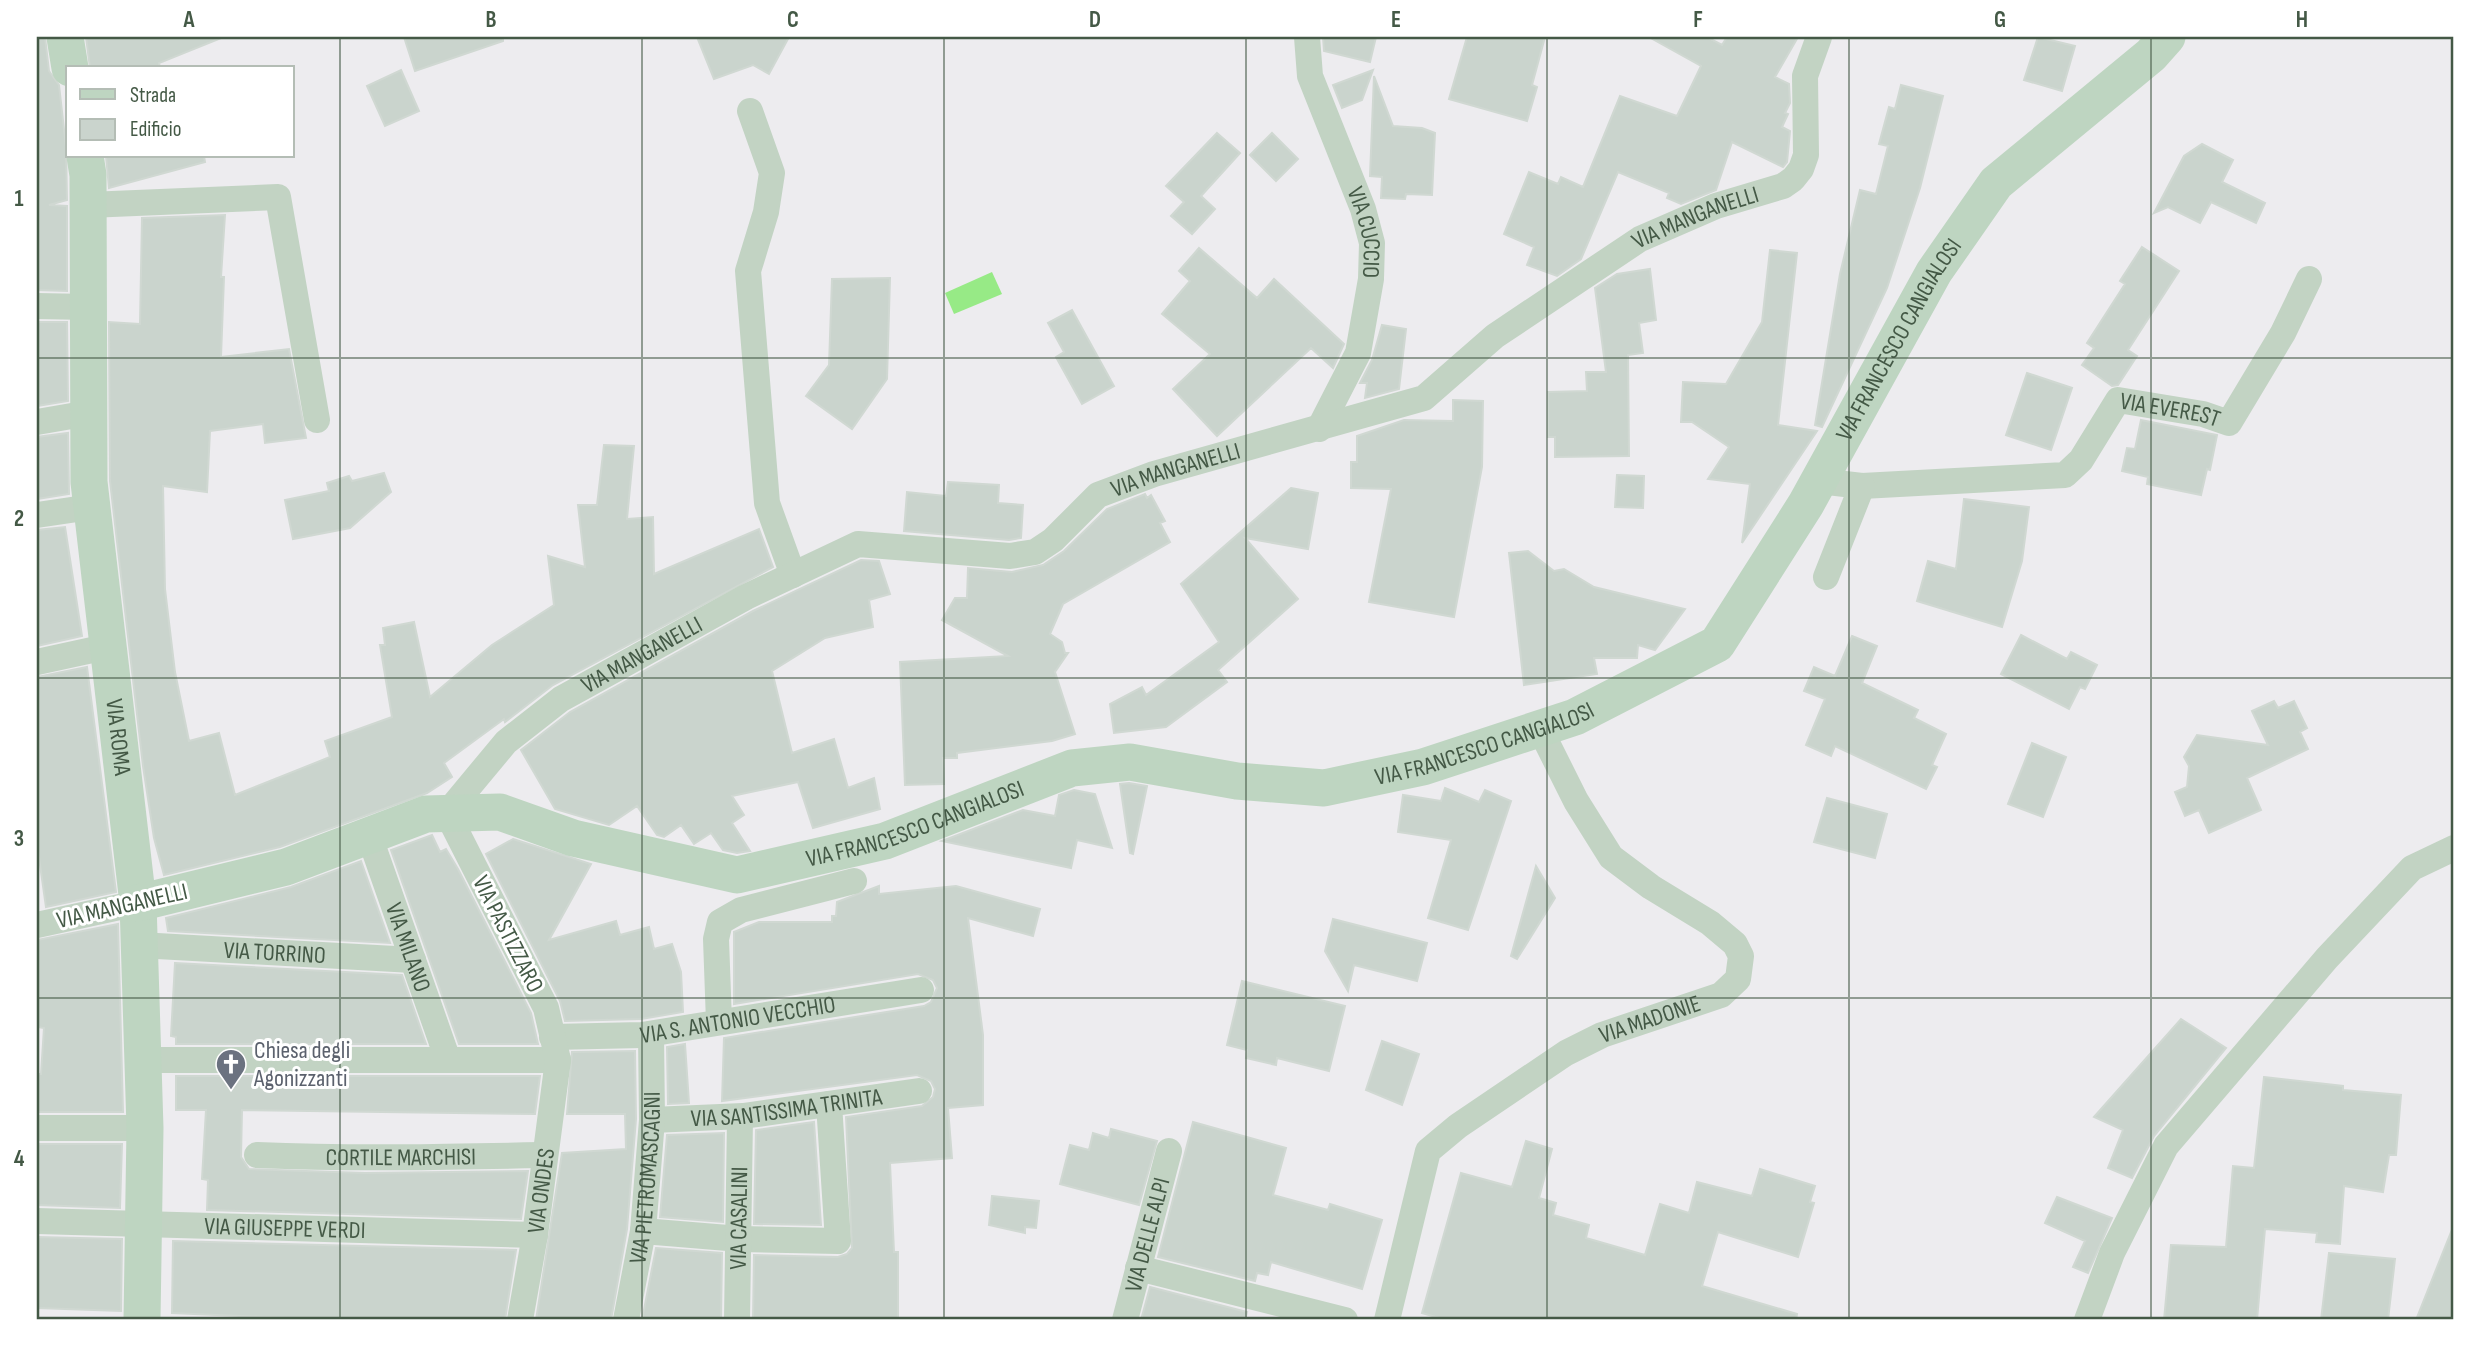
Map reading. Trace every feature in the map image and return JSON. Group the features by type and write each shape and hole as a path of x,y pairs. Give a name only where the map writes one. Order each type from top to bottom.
{"street":[{"path":"65,37 70,66"},
{"name":"VIA CUCCIO","path":"1307,37 1310,76 1363,209 1372,243 1371,279 1358,353 1319,429"},
{"name":"VIA MANGANELLI","path":"447,813 506,742 561,699 793,575 858,544 996,555 1035,552 1053,540 1098,495 1154,474 1424,398 1494,336 1640,239 1716,206 1783,186 1793,179 1801,169 1806,155 1805,76 1819,37"},
{"name":"VIA FRANCESCO CANGIALOSI","path":"500,812 573,838 737,875 885,841 1072,768 1130,762 1237,781 1324,788 1423,767 1575,717 1717,644 1819,481 1934,272 1996,183 2151,55 2167,37"},
{"path":"750,111 772,173 766,212 748,271 767,503 793,575"},
{"name":"VIA ROMA","path":"85,158 92,507 106,647 138,903 145,1128 142,1320"},
{"path":"88,205 278,197 317,420"},
{"name":"VIA EVEREST","path":"1819,481 1862,486 2065,475 2081,460 2118,400 2203,415 2229,423 2283,333 2309,279"},
{"path":"37,306 88,307"},
{"path":"37,422 89,413"},
{"path":"1826,578 1862,486"},
{"path":"37,515 92,507"},
{"path":"37,662 106,647"},
{"name":"VIA MADONIE","path":"1387,1320 1428,1151 1458,1126 1566,1053 1602,1035 1721,995 1738,979 1741,956 1735,944 1710,923 1651,887 1611,856 1576,801 1540,729"},
{"name":"VIA MANGANELLI","path":"38,916 138,903 286,867 426,814 500,812"},
{"name":"VIA PASTIZZARO","path":"447,813 546,1008 555,1048"},
{"name":"VIA MILANO","path":"369,835 448,1060"},
{"path":"2087,1320 2112,1253 2166,1146 2327,958 2412,868 2454,848"},
{"path":"719,1022 716,939 720,922 741,910 854,881"},
{"name":"VIA TORRINO","path":"139,945 413,960"},
{"name":"VIA S. ANTONIO VECCHIO","path":"143,1060 448,1060 652,1034 921,990"},
{"name":"VIA PIETROMASCAGNI","path":"626,1320 643,1231 652,1120 652,1034"},
{"name":"VIA ONDES","path":"520,1320 535,1235 555,1048"},
{"name":"VIA SANTISSIMA TRINITA","path":"652,1120 740,1116 919,1091"},
{"path":"643,1231 740,1239 838,1241 829,1104"},
{"name":"VIA CASALINI","path":"737,1320 740,1116"},
{"path":"37,1128 145,1128"},
{"name":"VIA DELLE ALPI","path":"1125,1320 1169,1151"},
{"name":"CORTILE MARCHISI","path":"257,1155 387,1160 422,1156 545,1155"},
{"name":"VIA GIUSEPPE VERDI","path":"37,1221 535,1235"},
{"path":"1138,1268 1345,1320"}],"shaded area":[{"path":"992,272 1002,294 954,314 945,293"}],"building":[{"path":"37,37 45,37 49,71 59,85 66,147 67,200 49,205 67,206 67,291 37,290"},
{"path":"86,37 221,37 159,63 160,66 90,66"},
{"path":"404,37 503,37 503,41 415,71"},
{"path":"697,37 789,37 769,74 753,65 714,79"},
{"path":"1323,37 1376,37 1370,62 1324,51"},
{"path":"1467,37 1545,37 1532,85 1537,87 1527,121 1449,99"},
{"path":"1649,37 1707,37 1722,45 1727,37 1798,37 1775,77 1789,84 1790,103 1782,127 1790,131 1787,162 1783,167 1732,142 1716,190 1681,204 1667,198 1669,193 1618,172 1581,259 1557,276 1527,265 1534,247 1504,234 1529,172 1558,184 1561,177 1583,187 1620,96 1677,116 1701,66"},
{"path":"2038,37 2075,46 2062,91 2024,80"},
{"path":"401,70 419,111 385,126 367,86"},
{"path":"1373,70 1362,100 1342,108 1333,85"},
{"path":"1374,76 1393,126 1422,128 1435,133 1432,195 1406,194 1405,199 1381,198 1382,177 1370,176"},
{"path":"1901,85 1943,96 1920,188 1887,288 1822,427 1815,425 1840,274 1860,190 1876,194 1888,146 1879,144 1889,107 1895,109"},
{"path":"1217,133 1240,153 1201,196 1215,209 1192,234 1171,216 1184,202 1166,186"},
{"path":"1272,133 1298,159 1276,181 1250,155"},
{"path":"2202,144 2233,160 2222,182 2265,203 2256,223 2211,202 2200,223 2168,207 2154,213 2184,156"},
{"path":"106,158 204,158 205,162 109,188"},
{"path":"225,215 221,277 224,277 221,357 289,349 306,438 265,443 263,424 210,431 207,492 163,486 165,589 175,672 189,741 219,733 235,795 330,757 325,741 392,717 380,645 385,645 383,628 414,622 430,697 492,645 554,605 548,556 585,567 578,505 597,505 604,445 634,446 627,519 653,517 654,574 759,529 773,567 553,685 505,722 504,719 444,763 452,777 427,793 280,847 164,875 154,838 143,766 110,481 109,322 140,324 142,218"},
{"path":"2142,247 2179,271 2128,350 2137,356 2118,385 2112,386 2082,365 2094,348 2087,343 2125,284 2120,281"},
{"path":"1199,248 1257,298 1274,279 1344,344 1333,368 1311,348 1217,436 1173,389 1210,354 1162,314 1190,281 1179,271"},
{"path":"1770,250 1797,253 1778,425 1817,431 1742,543 1750,484 1708,479 1729,447 1692,422 1681,422 1683,382 1726,384 1762,322"},
{"path":"1650,269 1656,320 1639,323 1643,353 1628,355 1629,456 1555,457 1555,437 1548,437 1548,392 1587,391 1586,372 1606,372 1595,288 1617,274"},
{"path":"890,278 887,379 852,429 806,396 829,365 832,279"},
{"path":"1072,310 1114,386 1082,404 1056,357 1064,352 1048,323"},
{"path":"37,322 67,322 68,401 37,406"},
{"path":"1382,325 1406,329 1399,389 1365,398 1367,383 1360,383 1372,360"},
{"path":"2027,373 2072,388 2051,450 2006,435"},
{"path":"1453,400 1483,401 1482,467 1454,617 1369,602 1391,489 1351,488 1351,462 1357,462 1357,436 1404,420 1453,421"},
{"path":"2141,420 2217,435 2210,470 2207,469 2201,495 2147,484 2148,477 2122,471 2127,448 2135,449"},
{"path":"68,433 69,494 37,499 37,437"},
{"path":"384,473 391,492 350,528 293,539 285,500 329,491 327,483 349,476 352,481"},
{"path":"1617,475 1644,476 1643,508 1615,507"},
{"path":"948,482 999,485 998,503 1023,505 1021,538 1009,540 904,531 907,492 946,496"},
{"path":"1291,488 1318,493 1308,549 1245,538 1298,599 1218,670 1227,682 1166,727 1114,733 1110,704 1142,687 1146,695 1219,642 1181,584"},
{"path":"1145,494 1147,498 1151,495 1165,521 1160,523 1170,542 1063,604 1050,634 1062,642 1065,653 1068,653 1055,672 1075,734 1052,741 957,753 957,758 943,758 944,784 905,785 900,662 1008,656 942,620 955,598 967,598 968,568 1012,572 1043,565 1064,551 1107,509"},
{"path":"1964,499 2029,507 2022,561 2002,627 1917,601 1928,561 1956,569"},
{"path":"65,527 82,636 37,646 37,530"},
{"path":"1528,551 1554,571 1564,569 1594,587 1685,609 1655,650 1638,645 1637,658 1594,658 1597,674 1524,685 1509,553"},
{"path":"861,560 879,561 890,594 869,600 873,627 825,638 772,671 792,753 834,739 848,788 874,778 880,809 813,828 798,782 732,796 744,815 732,823 750,851 737,853 723,850 711,833 694,844 681,825 664,837 657,835 637,806 609,825 555,809 521,750 570,712 753,611"},
{"path":"2021,635 2067,659 2071,652 2097,665 2085,689 2080,687 2069,709 2001,674"},
{"path":"1852,636 1877,646 1862,683 1918,710 1914,718 1946,734 1932,765 1937,767 1926,789 1835,746 1831,756 1806,745 1825,699 1804,691 1814,667 1835,676"},
{"path":"87,667 116,892 46,907 37,844 37,677"},
{"path":"2274,701 2278,708 2294,701 2307,728 2300,732 2308,749 2247,778 2261,810 2209,833 2199,810 2185,816 2175,792 2187,787 2189,766 2184,757 2197,735 2268,745 2252,711"},
{"path":"2032,743 2066,757 2043,817 2008,804"},
{"path":"1120,784 1147,786 1133,854 1130,853"},
{"path":"1445,788 1479,802 1485,790 1511,801 1468,930 1428,918 1451,840 1398,832 1403,795 1441,801"},
{"path":"1074,790 1095,794 1112,848 1077,840 1071,868 942,841 1023,810 1055,816 1059,795"},
{"path":"1827,798 1887,814 1875,858 1814,842"},
{"path":"432,835 440,852 446,849 458,869 531,1013 538,1044 459,1044 391,850"},
{"path":"513,839 591,864 549,940 616,921 620,935 649,927 654,949 672,944 681,972 683,1012 641,1019 565,1021 560,1001 486,854"},
{"path":"361,861 390,943 168,931 166,918 291,887"},
{"path":"1536,866 1555,898 1517,959 1511,956"},
{"path":"879,886 879,894 956,886 1040,909 1033,936 968,918 983,1035 983,1105 948,1108 952,1158 890,1163 894,1252 898,1252 898,1320 753,1320 754,1255 838,1257 847,1254 852,1248 846,1117 922,1106 933,1097 935,1089 931,1081 917,1075 722,1101 724,1038 924,1006 931,1002 937,988 933,980 918,974 734,1004 734,932 759,922 832,922 832,916 836,916 837,902"},
{"path":"1333,919 1427,943 1417,981 1354,965 1348,991 1325,951"},
{"path":"118,924 123,1112 37,1112 37,1074 41,1074 44,1028 37,1027 37,940"},
{"path":"175,963 402,975 426,1044 176,1044 176,1037 171,1036"},
{"path":"1242,981 1345,1006 1329,1071 1277,1058 1276,1065 1246,1058 1247,1050 1227,1045"},
{"path":"2181,1019 2226,1048 2154,1136 2132,1178 2108,1168 2123,1130 2094,1117"},
{"path":"1382,1041 1419,1054 1402,1105 1366,1090"},
{"path":"685,1044 689,1103 668,1104 667,1047"},
{"path":"635,1051 636,1119 627,1229 611,1320 536,1320 562,1153 626,1149 625,1114 567,1114 572,1052"},
{"path":"176,1076 540,1076 535,1114 242,1110 241,1157 249,1169 365,1173 528,1171 521,1219 207,1210 208,1180 202,1179 206,1110 176,1110"},
{"path":"2264,1077 2343,1086 2343,1090 2401,1095 2396,1155 2389,1155 2383,1192 2344,1186 2340,1244 2316,1242 2317,1233 2265,1229 2257,1320 2164,1320 2171,1245 2226,1247 2233,1166 2254,1168"},
{"path":"814,1122 821,1225 754,1224 756,1130"},
{"path":"1193,1122 1286,1148 1273,1195 1328,1210 1330,1204 1382,1220 1362,1289 1271,1262 1268,1275 1257,1273 1255,1281 1158,1257"},
{"path":"1111,1129 1157,1141 1139,1205 1060,1184 1070,1145 1089,1150 1093,1133 1109,1138"},
{"path":"724,1133 723,1222 660,1217 667,1135"},
{"path":"1526,1141 1552,1149 1539,1198 1556,1203 1553,1215 1589,1225 1586,1238 1645,1255 1660,1204 1689,1213 1697,1182 1752,1196 1760,1169 1815,1186 1810,1202 1814,1203 1798,1257 1718,1232 1702,1286 1797,1314 1796,1320 1446,1320 1422,1313 1461,1173 1512,1187"},
{"path":"37,1144 122,1144 120,1208 37,1205"},
{"path":"992,1196 1039,1201 1036,1228 1025,1227 1025,1233 989,1225"},
{"path":"2057,1197 2112,1218 2088,1273 2073,1267 2085,1241 2045,1223"},
{"path":"2453,1227 2454,1320 2416,1320"},
{"path":"37,1237 122,1239 121,1311 37,1308"},
{"path":"173,1241 516,1250 505,1320 333,1320 172,1313"},
{"path":"656,1248 722,1253 721,1320 642,1320"},
{"path":"2329,1253 2395,1259 2388,1320 2321,1320"},
{"path":"1150,1287 1247,1312 1245,1320 1141,1320"}],"place":[{"name":"Chiesa degli Agonizzanti","path":"231,1091"}]}
